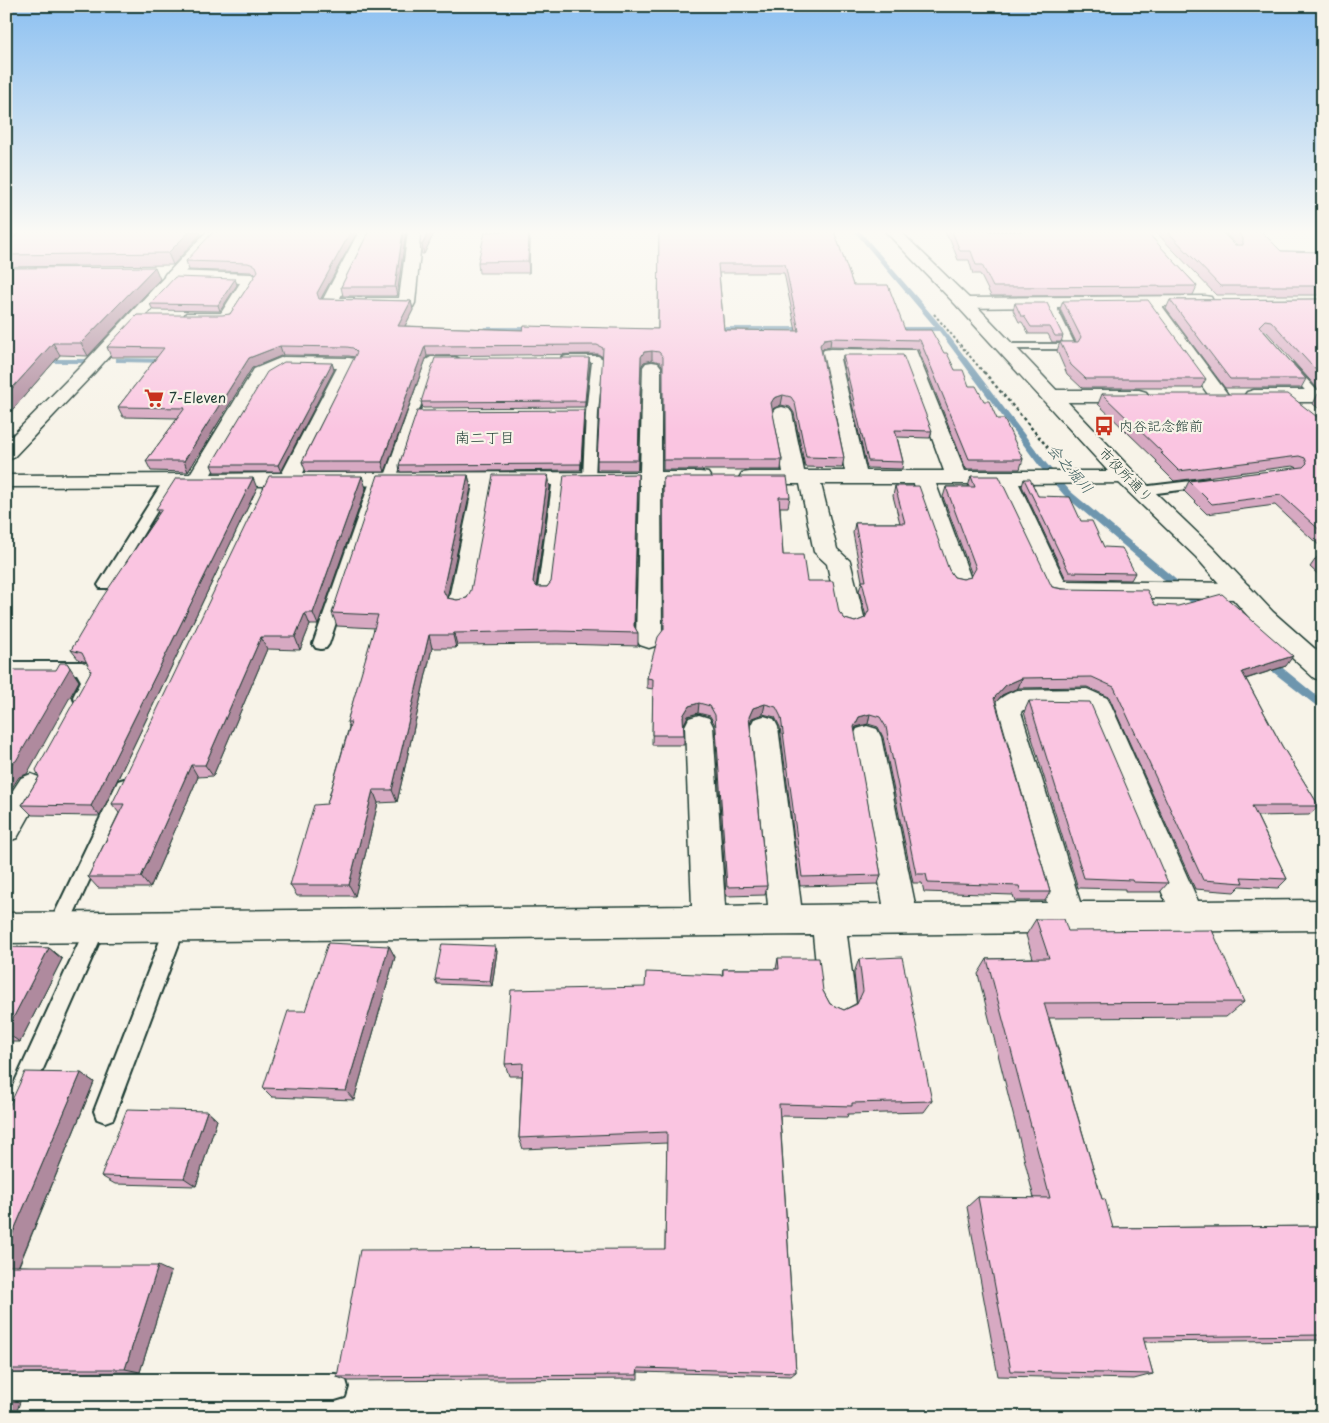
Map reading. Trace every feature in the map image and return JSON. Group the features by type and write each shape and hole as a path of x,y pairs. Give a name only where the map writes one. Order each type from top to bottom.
{"street":[{"path":"6,454 42,422 149,297"},
{"path":"180,317 226,318 239,297"},
{"path":"332,297 329,303 407,303 408,297"},
{"name":"市役所通り","path":"958,297 1133,484 1204,552 1264,618 1323,671"},
{"path":"964,303 1214,301 1210,297"},
{"path":"1150,302 1209,396 1288,396 1316,402"},
{"path":"135,316 153,317"},
{"path":"857,478 830,354 910,354 957,478"},
{"path":"197,479 261,373 283,362 349,363 274,485"},
{"path":"649,639 652,367"},
{"path":"1051,396 1153,396"},
{"path":"782,413 826,552 838,561 852,621"},
{"path":"1005,477 1057,589 1239,591"},
{"path":"6,481 53,478 197,479 274,485 384,479 1040,477 1133,484"},
{"path":"923,478 959,579"},
{"path":"460,603 485,479"},
{"path":"1068,917 1006,708 1018,700 1087,699 1097,705 1188,916"},
{"path":"699,726 709,920"},
{"path":"764,727 786,920"},
{"path":"867,737 902,919"},
{"path":"6,830 36,778"},
{"path":"6,928 1323,915"},
{"path":"828,919 838,1004"}],"lane":[{"path":"1006,347 1071,347 1049,302"},
{"path":"1279,355 1316,402"},
{"path":"559,359 598,359 587,412 589,478"},
{"path":"321,644 384,479 418,413 431,360 470,360"},
{"path":"544,595 559,478"},
{"path":"105,585 170,480"},
{"path":"1133,484 1217,482"},
{"path":"6,668 82,668 89,681 72,713"},
{"path":"58,927 130,775"},
{"path":"6,1127 96,926"},
{"path":"105,1111 176,926"},
{"path":"6,1387 335,1387"}],"path":[{"path":"930,309 1050,450"}],"building":[{"path":"6,297 125,297 81,343 53,343 6,395"},
{"path":"156,297 223,297 218,305 150,304"},
{"path":"241,297 318,297 319,299 411,301 398,326 523,330 524,326 658,329 658,297 721,297 724,330 799,331 792,297 893,297 905,330 931,330 944,353 947,353 955,370 963,370 969,386 976,386 984,401 989,401 997,419 1004,419 1023,459 969,459 920,340 831,338 824,339 820,345 844,458 806,457 795,403 791,397 783,395 774,398 771,403 782,460 663,460 663,357 659,352 652,351 644,352 641,357 638,460 597,460 603,348 597,345 425,346 382,462 302,462 357,352 353,348 347,347 280,346 249,358 184,461 146,461 185,408 118,407 164,348 107,347 137,315 230,314"},
{"path":"1323,299 1323,378 1271,321 1265,320 1259,326 1306,379 1230,379 1170,300"},
{"path":"1148,300 1206,379 1086,379 1071,365 1060,342 1078,342 1081,337 1063,301"},
{"path":"1015,303 1047,303 1063,336 1055,336 1050,327 1031,327 1024,316 1021,316"},
{"path":"843,355 903,355 932,431 895,430 903,462 868,461"},
{"path":"435,358 589,358 585,401 421,402"},
{"path":"284,362 332,363 278,465 211,465 267,372"},
{"path":"1102,394 1288,394 1323,420 1323,533 1281,495 1212,504 1189,481 1303,467 1307,463 1305,458 1299,456 1179,471"},
{"path":"584,410 581,464 399,465 417,411"},
{"path":"638,474 634,626 638,633 556,631 429,635 392,790 373,790 349,885 290,885 314,805 327,804 351,722 347,722 378,615 332,613 378,475 468,475 443,590 447,598 457,600 467,598 471,590 493,475 548,475 533,582 537,587 547,587 551,582 564,475"},
{"path":"269,476 362,476 313,613 305,613 295,637 261,637 205,765 191,765 141,877 88,877 124,804 112,804"},
{"path":"971,476 999,476 1052,587 1062,589 1147,590 1155,605 1178,606 1222,594 1293,656 1242,672 1282,746 1319,806 1252,806 1287,879 1241,877 1243,883 1203,880 1114,687 1092,677 1022,678 1006,685 994,698 1050,892 1021,892 1019,886 928,883 926,874 916,874 886,727 880,717 870,714 859,717 854,727 881,875 802,877 781,717 776,707 765,704 753,708 749,717 767,886 727,887 715,715 710,706 699,703 689,706 683,716 684,735 652,735 653,679 647,678 658,637 664,629 663,477 787,477 790,497 779,497 783,555 803,555 807,581 833,581 839,612 845,619 855,622 865,618 869,610 862,581 866,581 855,523 905,523 895,486 919,486 949,570 954,577 963,579 971,577 976,568 946,487 975,487"},
{"path":"176,478 253,478 91,806 22,805 39,777 36,770 91,671 82,653 71,650 100,601 162,509 156,509"},
{"path":"1024,479 1030,479 1038,496 1070,497 1081,521 1092,521 1104,547 1122,548 1135,573 1069,572"},
{"path":"1323,556 1323,563 1317,557"},
{"path":"60,663 67,663 70,668 16,761 6,768 6,670 56,670"},
{"path":"1029,701 1090,702 1168,883 1084,878"},
{"path":"1036,919 1064,919 1068,931 1212,930 1244,1002 1044,1003 1102,1199 1105,1199 1113,1228 1323,1226 1323,1335 1143,1337 1153,1374 1011,1371 978,1197 1050,1198 987,959 1049,958"},
{"path":"328,943 389,946 346,1091 263,1088 288,1011 305,1011"},
{"path":"442,944 495,946 490,981 435,979"},
{"path":"6,947 49,948 6,1032"},
{"path":"902,957 932,1101 852,1103 852,1106 779,1104 796,1372 638,1368 637,1375 337,1377 360,1250 665,1249 667,1132 519,1138 523,1063 505,1064 511,990 645,987 646,972 723,975 723,969 779,969 778,958 819,958 823,991 830,1004 844,1010 857,1004 863,991 859,959"},
{"path":"25,1072 81,1073 6,1249 6,1113"},
{"path":"127,1109 207,1111 184,1178 101,1176"},
{"path":"6,1266 158,1266 125,1369 6,1369"}],"waterway":[{"name":"会之堀川","path":"914,297 941,329"},
{"path":"485,329 539,329"},
{"path":"710,329 812,329"},
{"path":"890,329 941,329"},
{"name":"会之堀川","path":"941,329 1043,465 1067,493 1206,610"},
{"path":"119,360 168,361"},
{"path":"40,361 90,361"},
{"name":"会之堀川","path":"1264,659 1323,707"}],"place":[{"name":"7-Eleven","path":"154,398"},
{"name":"内谷記念館前","path":"1104,426"}],"district":[{"name":"南二丁目","path":"485,438"}]}
